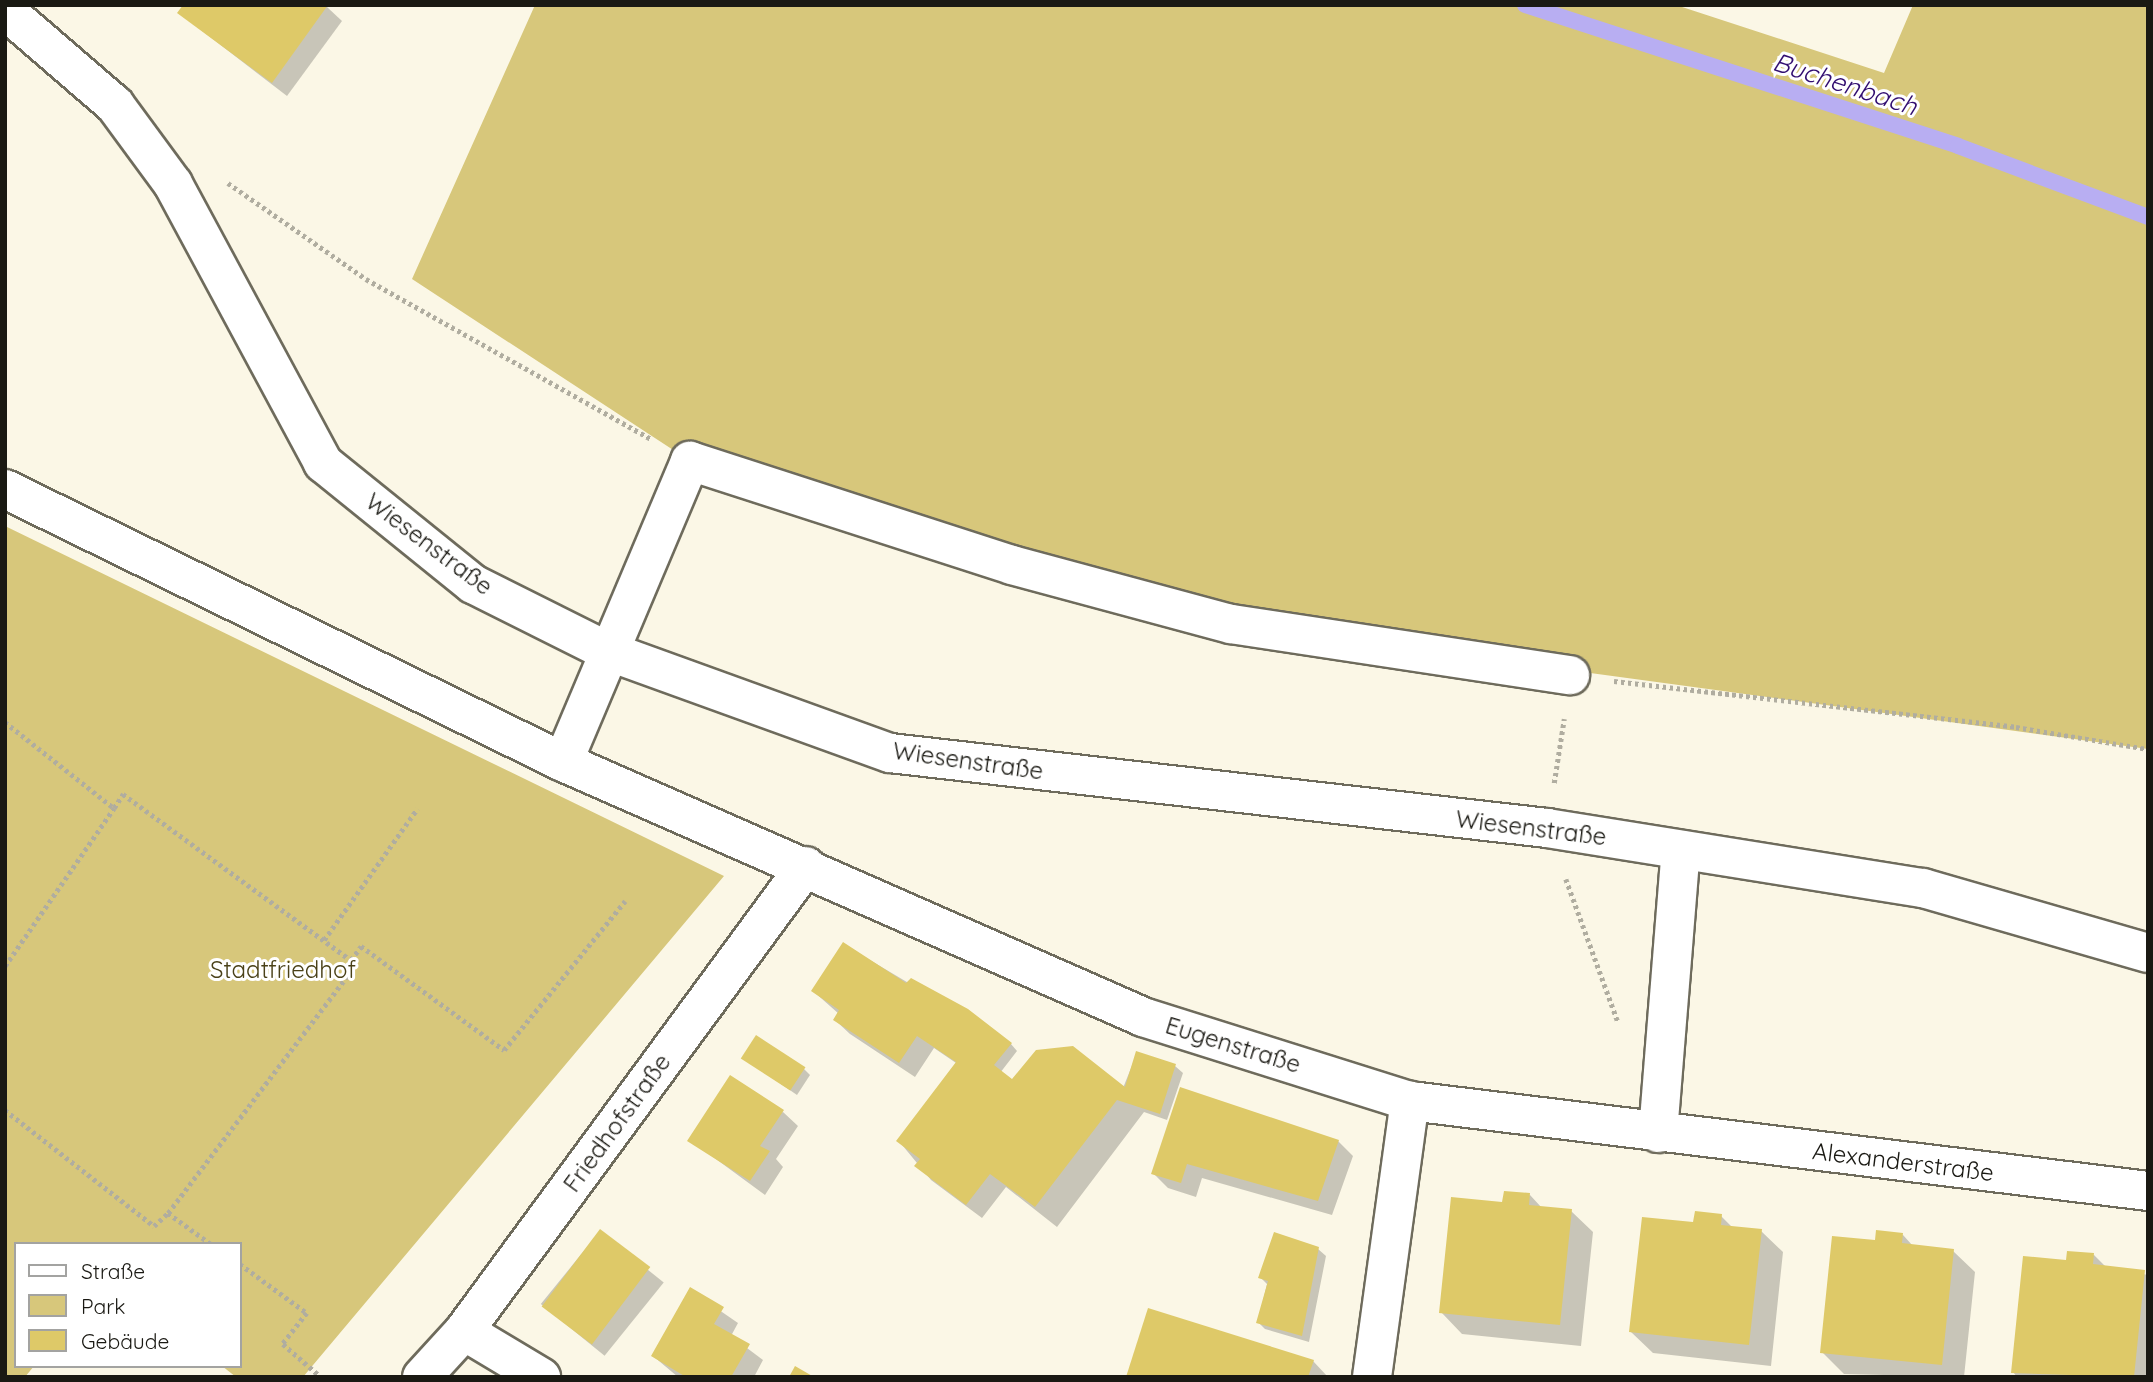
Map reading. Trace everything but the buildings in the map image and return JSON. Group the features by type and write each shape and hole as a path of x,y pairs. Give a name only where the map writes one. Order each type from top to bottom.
{"street":[{"name":"Wiesenstraße","path":"5,10 115,105 173,184 323,463 473,584 606,650 890,753 1547,828 1923,888 2148,953"},
{"path":"563,762 606,650 690,461 1012,565 1231,624 1570,675"},
{"name":"Eugenstraße","path":"5,489 563,762 806,866 1143,1017 1410,1101"},
{"path":"1658,1133 1681,850"},
{"name":"Friedhofstraße","path":"422,1377 464,1331 806,866"},
{"path":"1372,1377 1410,1101"},
{"name":"Alexanderstraße","path":"1410,1101 2148,1191"},
{"path":"464,1331 541,1377"}],"path":[{"path":"225,181 366,279 690,461"},
{"path":"1621,1031 1547,828 1570,675 2016,727 2148,750"},
{"path":"5,722 114,808"},
{"path":"5,966 123,794 351,960"},
{"path":"324,940 417,809"},
{"path":"5,1110 154,1226 168,1213 347,976 351,960 361,946 504,1050 625,901"},
{"path":"168,1213 208,1242"},
{"path":"242,1265 307,1313 284,1344 321,1377"}],"green space":[{"path":"535,5 1676,5 1884,73 1913,5 2148,5 2148,749 1231,624 690,461 412,279"},
{"name":"Stadtfriedhof","path":"5,526 724,876 303,1377 236,1377 225,1368 242,1368 242,1242 14,1242 14,1368 32,1368 25,1377 5,1377"}],"waterway":[{"name":"Buchenbach","path":"1525,5 1958,146 2148,217"}]}
